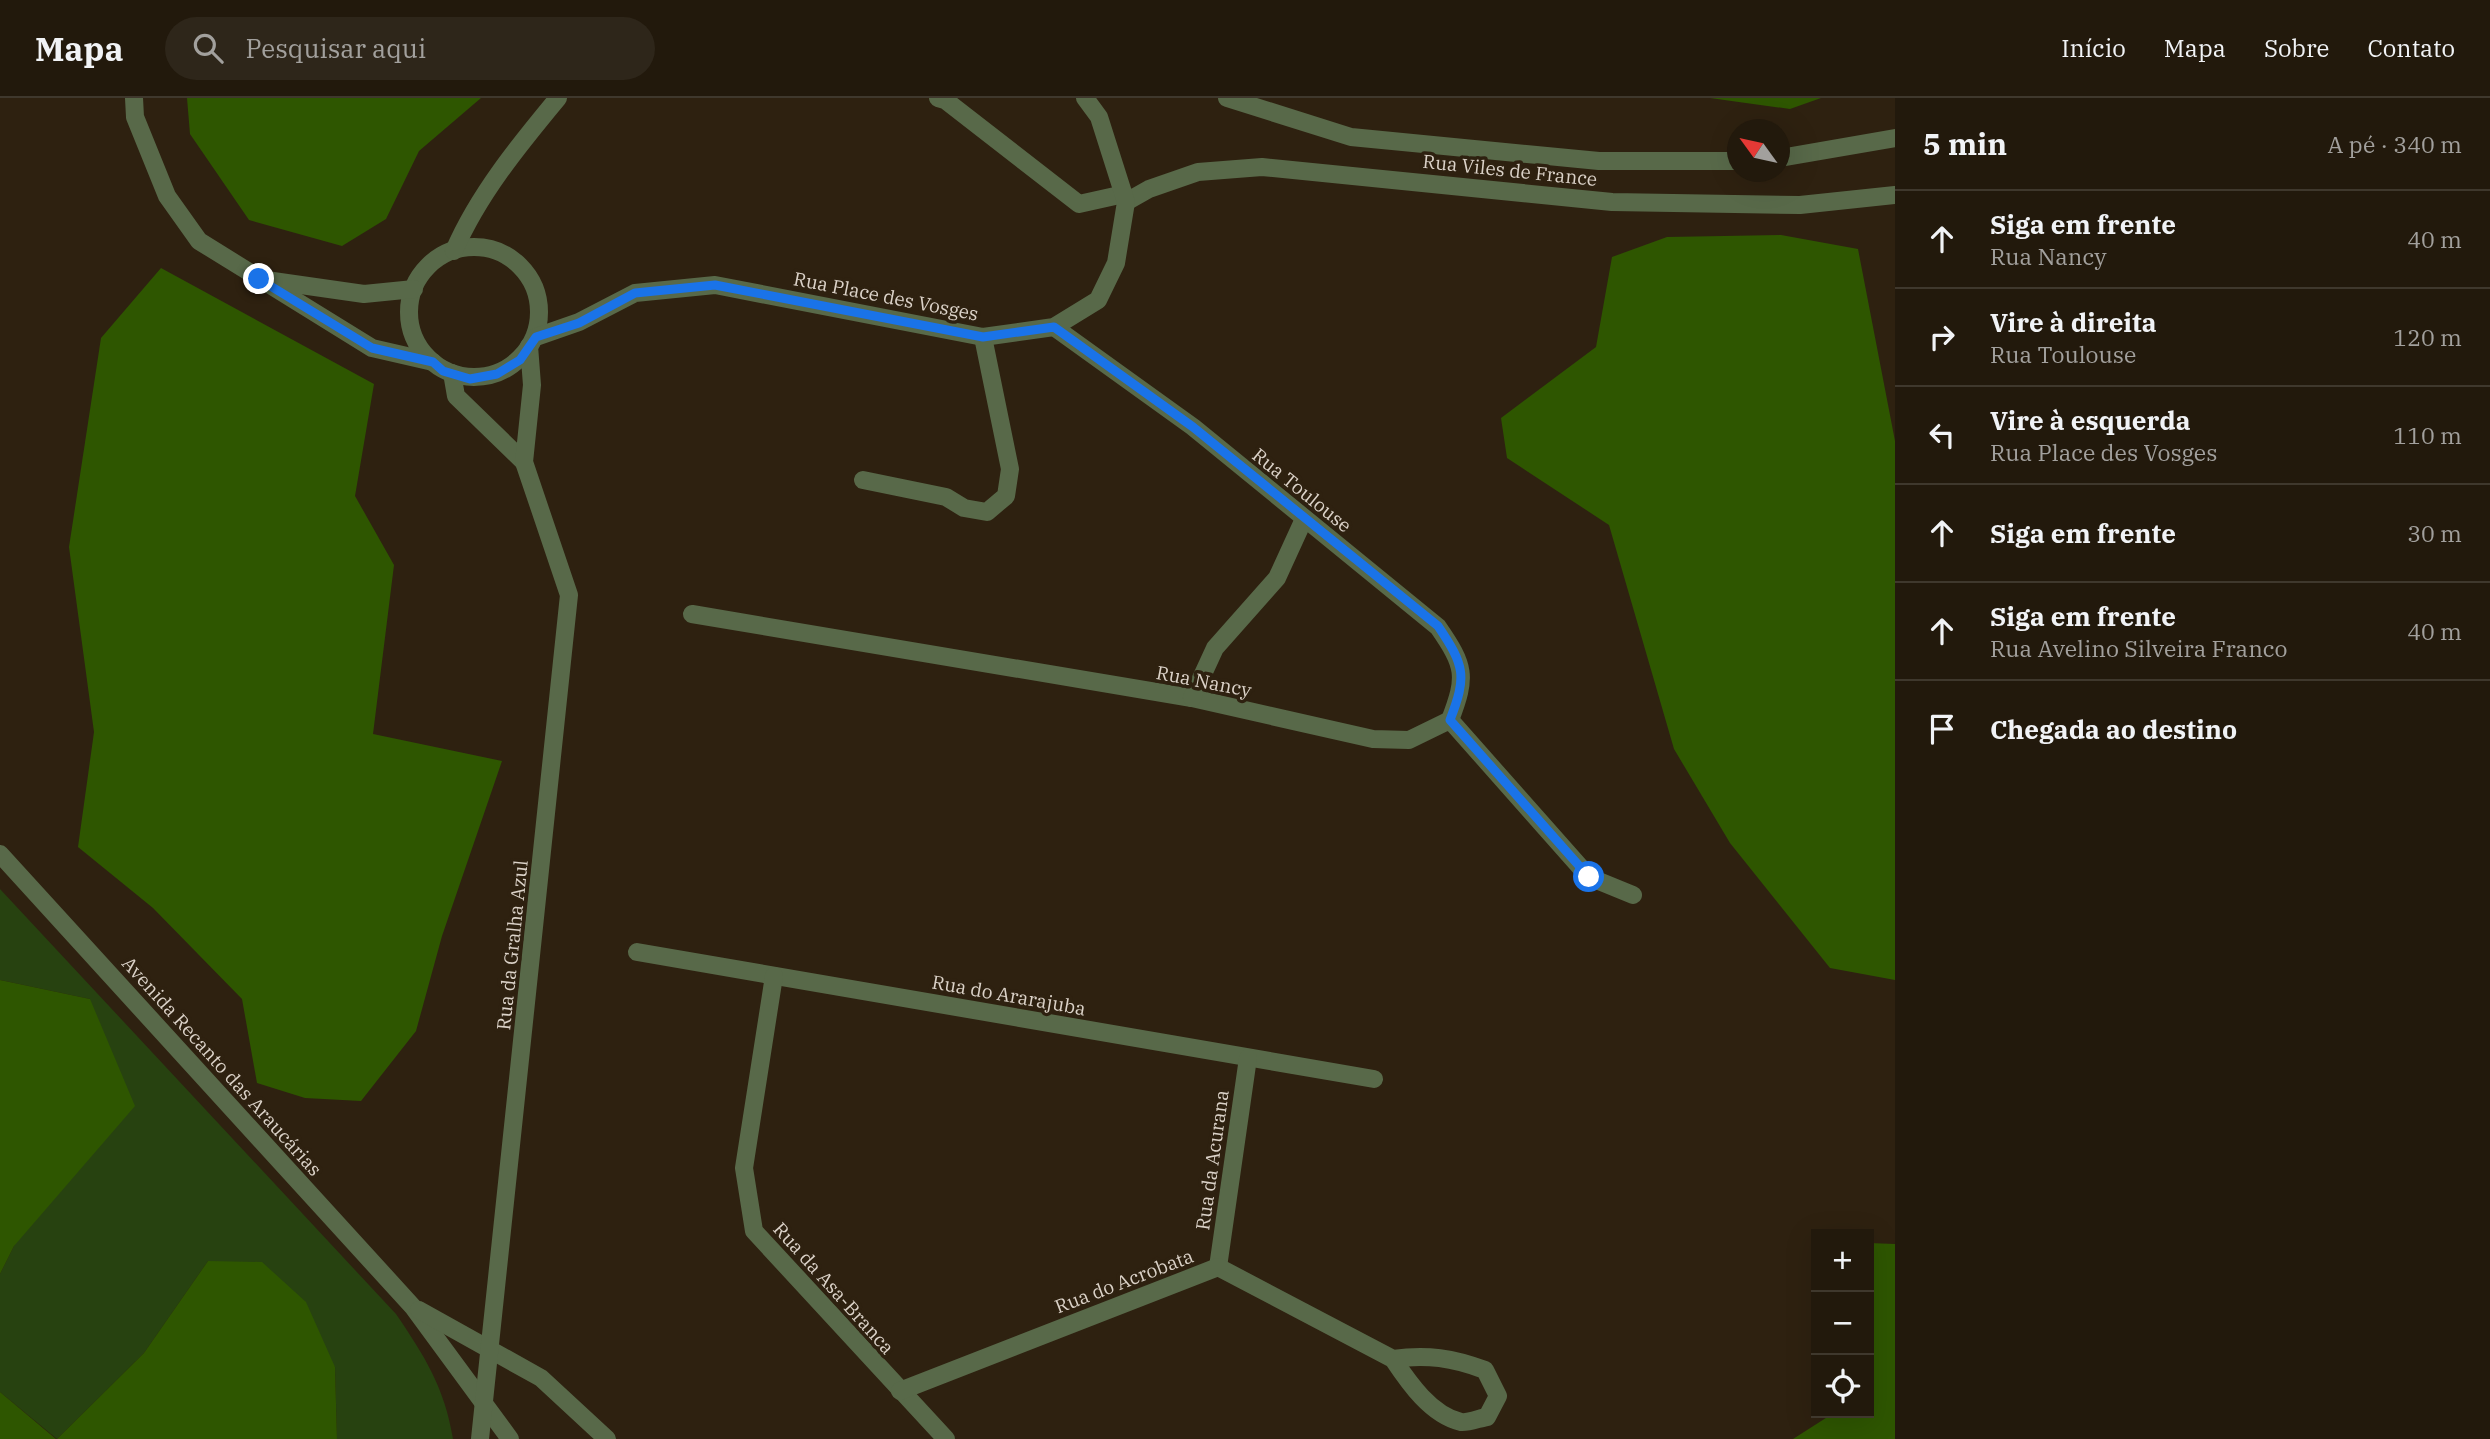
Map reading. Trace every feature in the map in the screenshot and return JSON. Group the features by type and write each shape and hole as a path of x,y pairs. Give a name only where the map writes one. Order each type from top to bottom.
{"street":[{"path":"134,98 135,117 167,196 199,241 372,348 433,362"},
{"path":"454,251 467,221 525,138 558,98"},
{"name":"Rua Viles de France","path":"938,98 945,100 1079,204 1125,198 1198,172 1262,167 1612,202 1800,205 1895,195"},
{"name":"Rua Place des Vosges","path":"532,342 579,323 635,293 715,285 983,337 1054,327 1098,300 1116,263 1125,198 1099,117 1085,98"},
{"name":"Rua Viles de France","path":"1227,98 1351,137 1599,160 1727,161"},
{"path":"1790,156 1895,138"},
{"path":"465,247 492,249 517,261 534,283 540,310 532,342 520,360 497,374 470,379 443,371 422,354 410,329 409,302 420,276 439,257 454,251 465,247"},
{"path":"259,279 365,294 414,289"},
{"name":"Rua Toulouse","path":"1054,327 1193,427 1438,626 1455,651 1463,686 1450,720"},
{"path":"863,480 946,497 964,508 987,512 1006,496 1010,469 983,337"},
{"name":"Rua da Gralha Azul","path":"480,1439 569,595 524,462 532,385 532,342"},
{"name":"Rua da Gralha Azul","path":"452,373 456,396 524,462"},
{"path":"1192,698 1216,648 1277,578 1304,519"},
{"name":"Rua Nancy","path":"692,614 1192,698 1373,739 1409,740 1450,720"},
{"path":"1450,720 1589,877 1633,895"},
{"name":"Avenida Recanto das Araucárias","path":"0,854 413,1307 510,1439"},
{"name":"Rua do Ararajuba","path":"637,952 1374,1079"},
{"name":"Rua da Asa-Branca","path":"774,976 744,1168 754,1231 946,1439"},
{"name":"Rua da Acurana","path":"1218,1267 1248,1058"},
{"name":"Rua do Acrobata","path":"900,1391 1218,1267 1394,1359 1406,1379 1436,1411 1462,1422 1488,1417 1498,1396 1485,1370 1459,1360 1423,1354 1394,1359"},
{"name":"Avenida Recanto das Araucárias","path":"413,1307 541,1378 607,1439"}],"green space":[{"path":"187,98 481,98 419,151 386,219 342,246 249,220 190,134"},
{"path":"1710,98 1821,98 1790,109"},
{"path":"1781,235 1858,249 1895,441 1895,980 1830,968 1730,843 1674,749 1609,525 1507,458 1501,418 1596,347 1612,257 1667,237"},
{"path":"161,268 374,384 355,496 394,565 373,734 502,761 442,936 416,1031 361,1101 305,1098 257,1083 242,999 153,908 78,847 94,732 69,547 101,338"},
{"path":"0,889 396,1314 416,1344 439,1388 453,1439 337,1439 335,1367 208,1261 144,1353 57,1439 0,1392 0,1274 14,1246 90,999 0,980"},
{"path":"0,980 90,999 135,1106 14,1246 0,1274"},
{"path":"1874,1243 1895,1244 1895,1439 1793,1439 1826,1418 1874,1418"},
{"path":"208,1261 262,1262 306,1302 335,1367 337,1439 57,1439 144,1353"},
{"path":"0,1392 56,1439 0,1439"}],"route":[{"path":"259,279 372,348 433,362 443,371 470,379 497,374 520,360 536,337 579,323 635,293 715,285 983,337 1054,327 1193,427 1438,626 1455,651 1463,686 1450,720 1589,877"}]}
